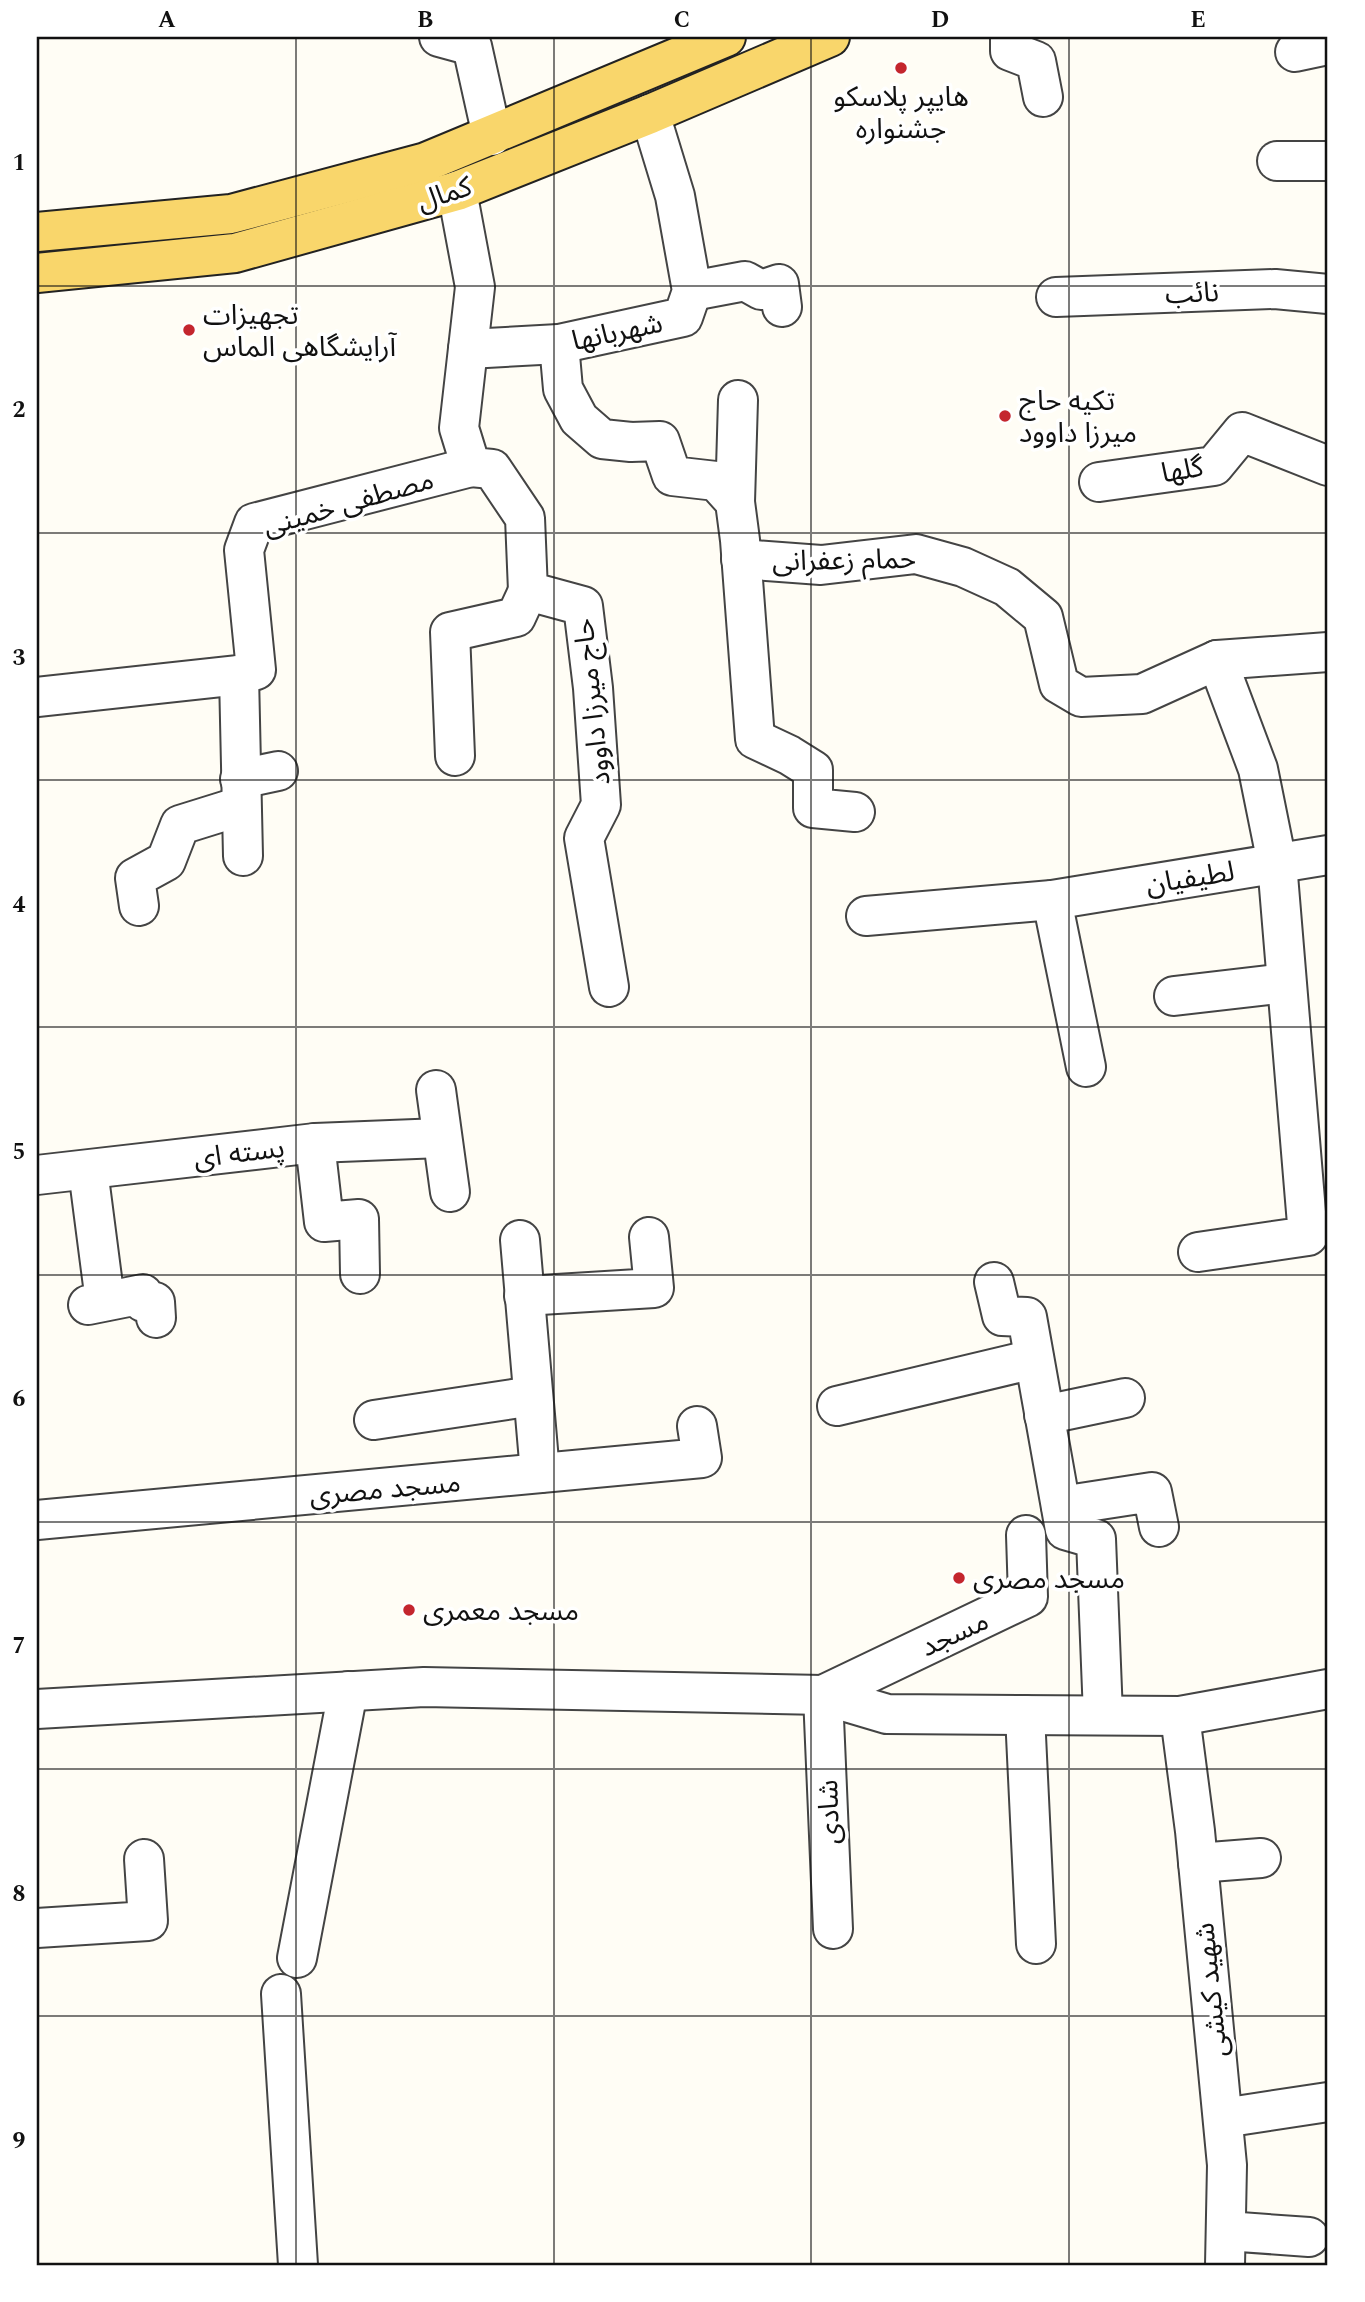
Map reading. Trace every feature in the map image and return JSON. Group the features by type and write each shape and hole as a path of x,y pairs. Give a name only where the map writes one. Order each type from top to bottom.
{"main road":[{"name":"کمال","path":"37,232 231,214 426,162 726,37"},
{"name":"کمال","path":"37,274 235,253 457,191 650,114 830,37"}],"street":[{"path":"1010,37 1010,51 1036,61 1043,97"},
{"path":"461,40 492,136"},
{"name":"شهربانها","path":"468,349 559,344 683,317 692,291 674,196 650,114"},
{"path":"1277,161 1328,161"},
{"path":"456,756 450,632 516,617 528,591 525,518 492,469 471,467 460,428 475,287 457,191"},
{"path":"692,291 746,281 761,290 779,284 782,307"},
{"name":"نائب","path":"1056,297 1275,289 1328,294"},
{"path":"559,344 563,389 579,419 602,439 660,441 672,476 716,481 734,502"},
{"name":"حمام زعفرانی","path":"738,400 734,502 755,739 813,770 813,808 855,812"},
{"name":"گلها","path":"1098,482 1214,466 1242,432 1328,466"},
{"name":"مصطفی خمینی","path":"239,675 256,670 244,550 254,523 471,467"},
{"name":"حمام زعفرانی","path":"741,559 821,565 916,554 964,567 1007,587 1043,617 1059,684 1081,697 1142,694 1217,660 1328,652"},
{"name":"حاج میرزا داوود","path":"528,591 583,606 593,688 601,805 584,838 609,987"},
{"path":"1198,1252 1308,1236 1277,863 1258,769 1217,660"},
{"path":"37,697 239,675 243,856"},
{"path":"139,906 135,878 166,861 180,825 278,771"},
{"name":"لطیفیان","path":"866,915 1052,900 1328,855"},
{"path":"1052,900 1086,1067"},
{"path":"1174,996 1286,983"},
{"path":"436,1090 450,1192"},
{"name":"پسته ای","path":"37,1175 315,1143 441,1138"},
{"path":"315,1143 324,1222 359,1219 360,1274"},
{"path":"88,1170 96,1303 143,1294 143,1302 155,1301 156,1318"},
{"path":"524,1296 654,1288 649,1237"},
{"path":"520,1240 540,1473"},
{"path":"994,1282 1002,1316 1027,1317 1065,1530 1096,1539 1103,1715"},
{"path":"837,1406 1034,1359"},
{"path":"374,1420 533,1396"},
{"path":"1044,1415 1125,1398"},
{"name":"مسجد مصری","path":"37,1520 702,1458 697,1426"},
{"path":"1061,1506 1152,1492 1159,1527"},
{"name":"مسجد","path":"823,1695 1028,1597 1026,1535"},
{"path":"37,1709 424,1687 823,1695 887,1714 1180,1716 1328,1689"},
{"path":"297,1958 348,1691"},
{"name":"شادی","path":"823,1695 833,1930"},
{"path":"1025,1715 1036,1944"},
{"name":"شهید کیشی","path":"1180,1716 1198,1863 1223,2118 1227,2165 1226,2248"},
{"path":"1198,1863 1261,1858"},
{"path":"37,1928 148,1921 144,1859"},
{"path":"281,1994 298,2265"},
{"path":"1223,2118 1328,2102"},
{"path":"1226,2248 1309,2237"}],"place":[{"name":"هایپر پلاسکو جشنواره","path":"901,68"},
{"name":"تجهیزات آرایشگاهی الماس","path":"189,330"},
{"name":"تکیه حاج میرزا داوود","path":"1005,416"},
{"name":"مسجد مصری","path":"959,1578"},
{"name":"مسجد معمری","path":"409,1610"}]}
